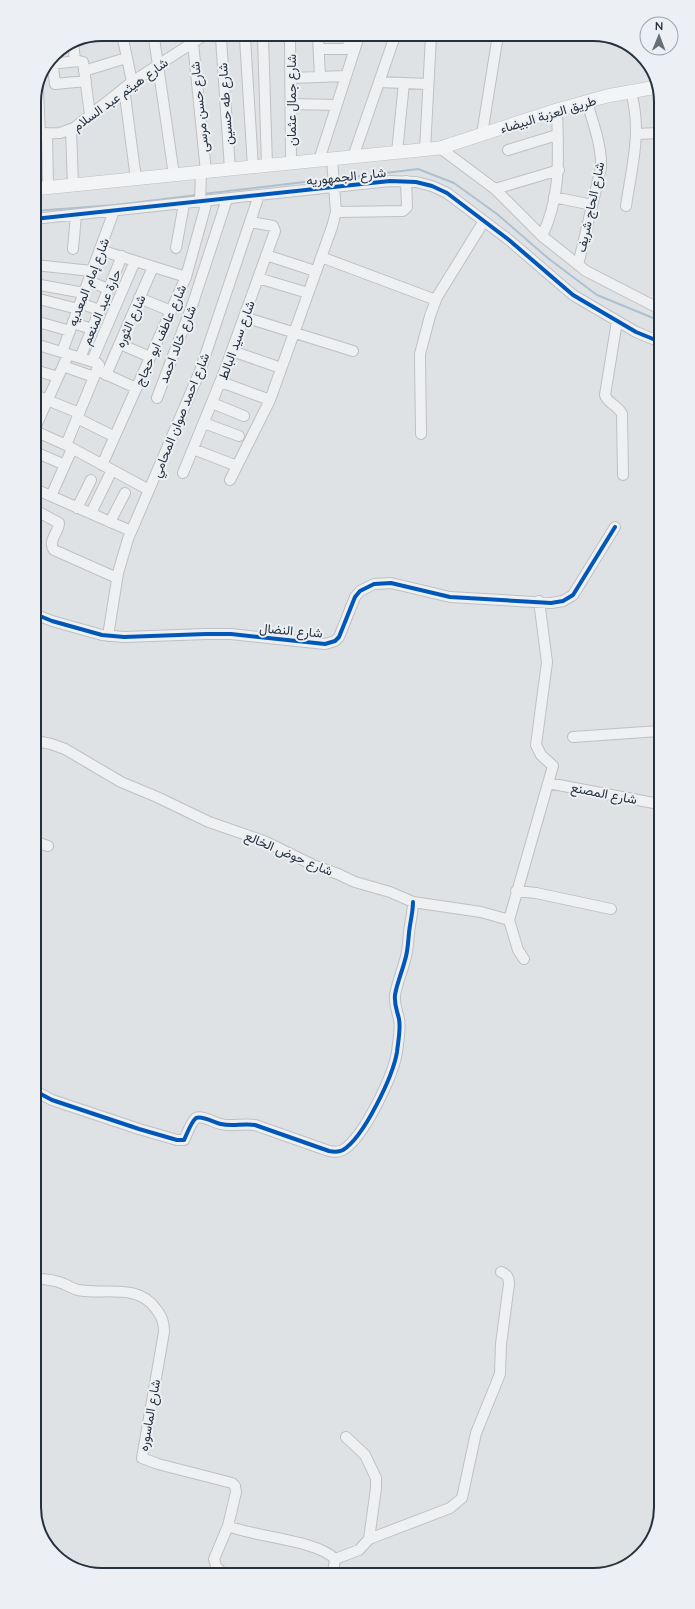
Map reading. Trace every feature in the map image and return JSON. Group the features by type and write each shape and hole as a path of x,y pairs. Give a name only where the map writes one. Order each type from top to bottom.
{"main road":[{"name":"طريق العزبة البيضاء","path":"440,148 557,110 652,88"},
{"name":"شارع الجمهوريه","path":"41,188 174,175 203,174 319,160 332,161 353,157 440,148"}],"street":[{"path":"123,41 136,179"},
{"path":"154,41 174,175"},
{"path":"183,41 183,49"},
{"name":"شارع هيثم عبد السلام","path":"41,134 60,133 71,130 128,85 195,41"},
{"name":"شارع حسن مرسى","path":"196,41 203,174 202,200"},
{"name":"شارع طه حسين","path":"221,41 230,170"},
{"path":"245,41 252,167"},
{"path":"263,41 267,166"},
{"name":"شارع جمال عثمان","path":"291,41 292,163"},
{"path":"318,41 320,77"},
{"path":"319,160 346,76 351,49 350,41"},
{"path":"351,49 356,41"},
{"path":"353,157 393,41"},
{"path":"425,150 431,41"},
{"path":"482,134 497,41"},
{"path":"74,48 75,61"},
{"path":"319,49 351,49"},
{"path":"84,71 126,58"},
{"path":"57,62 82,61 90,115"},
{"path":"52,68 54,83 56,85 86,81"},
{"path":"291,78 346,76"},
{"path":"379,82 428,84"},
{"path":"397,152 404,83"},
{"path":"626,206 637,134 635,106 631,92"},
{"name":"شارع الحاج شريف","path":"578,265 601,168 599,144 587,102"},
{"path":"291,104 336,105"},
{"path":"542,236 554,197 559,170 557,110"},
{"path":"71,130 73,185"},
{"path":"637,134 654,133"},
{"path":"41,134 48,188"},
{"path":"508,150 557,135"},
{"path":"440,148 495,189 542,236 578,265 592,275 654,306"},
{"path":"230,480 270,400 336,212 332,161"},
{"path":"495,189 559,170"},
{"path":"336,212 403,211 407,207 406,181"},
{"name":"شارع الجمهوريه","path":"41,218 184,204 202,200 227,199 335,184 406,181 432,186 442,190 509,240 573,295 641,335 654,340"},
{"name":"شارع احمد صوان المحامي","path":"108,636 117,578 131,531 200,371 259,195"},
{"path":"554,197 592,205"},
{"name":"شارع خالد احمد","path":"157,398 193,303 227,199"},
{"name":"شارع عاطف ابو حجاج","path":"102,465 186,277 202,200"},
{"path":"176,248 184,204"},
{"name":"شارع إمام المعديه","path":"41,415 63,366 71,327 114,211"},
{"path":"73,249 76,215"},
{"path":"421,434 420,354 436,300 484,221"},
{"name":"شارع سيد البالط","path":"183,473 232,351 275,229 272,226 250,222"},
{"path":"100,250 186,277"},
{"path":"266,255 316,271"},
{"name":"حارة عبد المنعم","path":"80,358 122,256"},
{"path":"321,257 436,300"},
{"path":"51,496 65,465 78,416 98,370 135,261"},
{"path":"41,266 90,276 108,288"},
{"name":"شارع الثوره","path":"98,370 120,344 153,267"},
{"path":"258,278 308,293"},
{"path":"41,285 84,293"},
{"path":"139,298 171,311"},
{"path":"41,299 100,310"},
{"path":"244,317 353,351"},
{"path":"617,321 605,396 607,401 620,409 622,414 623,475"},
{"path":"41,322 92,329"},
{"path":"120,344 150,357"},
{"path":"41,346 80,358 98,370 136,388"},
{"path":"232,351 281,368"},
{"path":"63,366 98,370"},
{"path":"41,372 58,377"},
{"path":"220,382 270,400"},
{"path":"41,397 111,435"},
{"path":"212,403 244,416"},
{"path":"204,423 239,436"},
{"path":"41,435 69,447 149,490"},
{"path":"193,448 237,466"},
{"path":"41,455 65,465"},
{"path":"91,513 112,470"},
{"path":"77,508 91,480"},
{"path":"41,492 131,531"},
{"path":"110,522 125,493"},
{"path":"41,513 59,523 59,527 51,543 54,550 117,578"},
{"name":"شارع النضال","path":"41,616 52,621 108,636 124,637 231,634 325,644 335,641 342,633 355,597 366,587 382,582 450,597 538,601 550,603 562,601 573,595 615,527"},
{"path":"524,959 518,950 509,920 516,891 553,766 541,755 536,746 547,662 538,601"},
{"path":"573,737 654,732"},
{"name":"شارع حوض الخالع","path":"41,742 64,749 121,782 157,797 209,822 254,837 355,882 390,892 413,902 481,912 509,920"},
{"name":"شارع المصنع","path":"548,783 654,803"},
{"path":"41,844 48,846"},
{"path":"516,891 536,893 611,909"},
{"path":"41,1094 52,1100 177,1140 184,1140 193,1122 196,1118 200,1117 221,1124 246,1123 255,1125 329,1151 336,1152 342,1150 352,1143 363,1128 383,1093 394,1068 399,1025 399,1018 394,1005 395,995 406,958 413,902"},
{"path":"335,1559 359,1550 369,1539 450,1508 462,1498 476,1433 500,1374 501,1344 509,1284 509,1278 501,1272"},
{"name":"شارع الماسوره","path":"41,1279 55,1280 76,1290 129,1292 152,1303 164,1321 164,1332 142,1458 158,1464 232,1483 235,1486 236,1492 228,1526 214,1559 218,1568"},
{"path":"346,1437 365,1455 376,1478 369,1539"},
{"path":"228,1526 240,1531 314,1548 335,1559"},
{"path":"334,1568 335,1559"}],"waterway":[{"path":"336,179 418,169 454,183 497,214 549,259 597,295 654,318"},
{"path":"203,194 330,179"},
{"path":"41,210 115,205 197,195"}],"cycle path":[{"path":"41,218 390,181 416,182 432,186 447,193 509,240 573,295 636,332 654,339"},
{"path":"41,616 102,635 124,637 231,634 325,644 335,641 339,637 355,597 360,591 374,584 391,583 450,597 551,603 563,601 573,595 615,527"},
{"path":"41,1094 52,1100 177,1140 184,1140 194,1120 199,1117 225,1125 255,1125 329,1151 336,1152 343,1150 360,1133 368,1120 384,1090 394,1063 400,1027 395,1005 395,995 407,953 413,902"}]}
